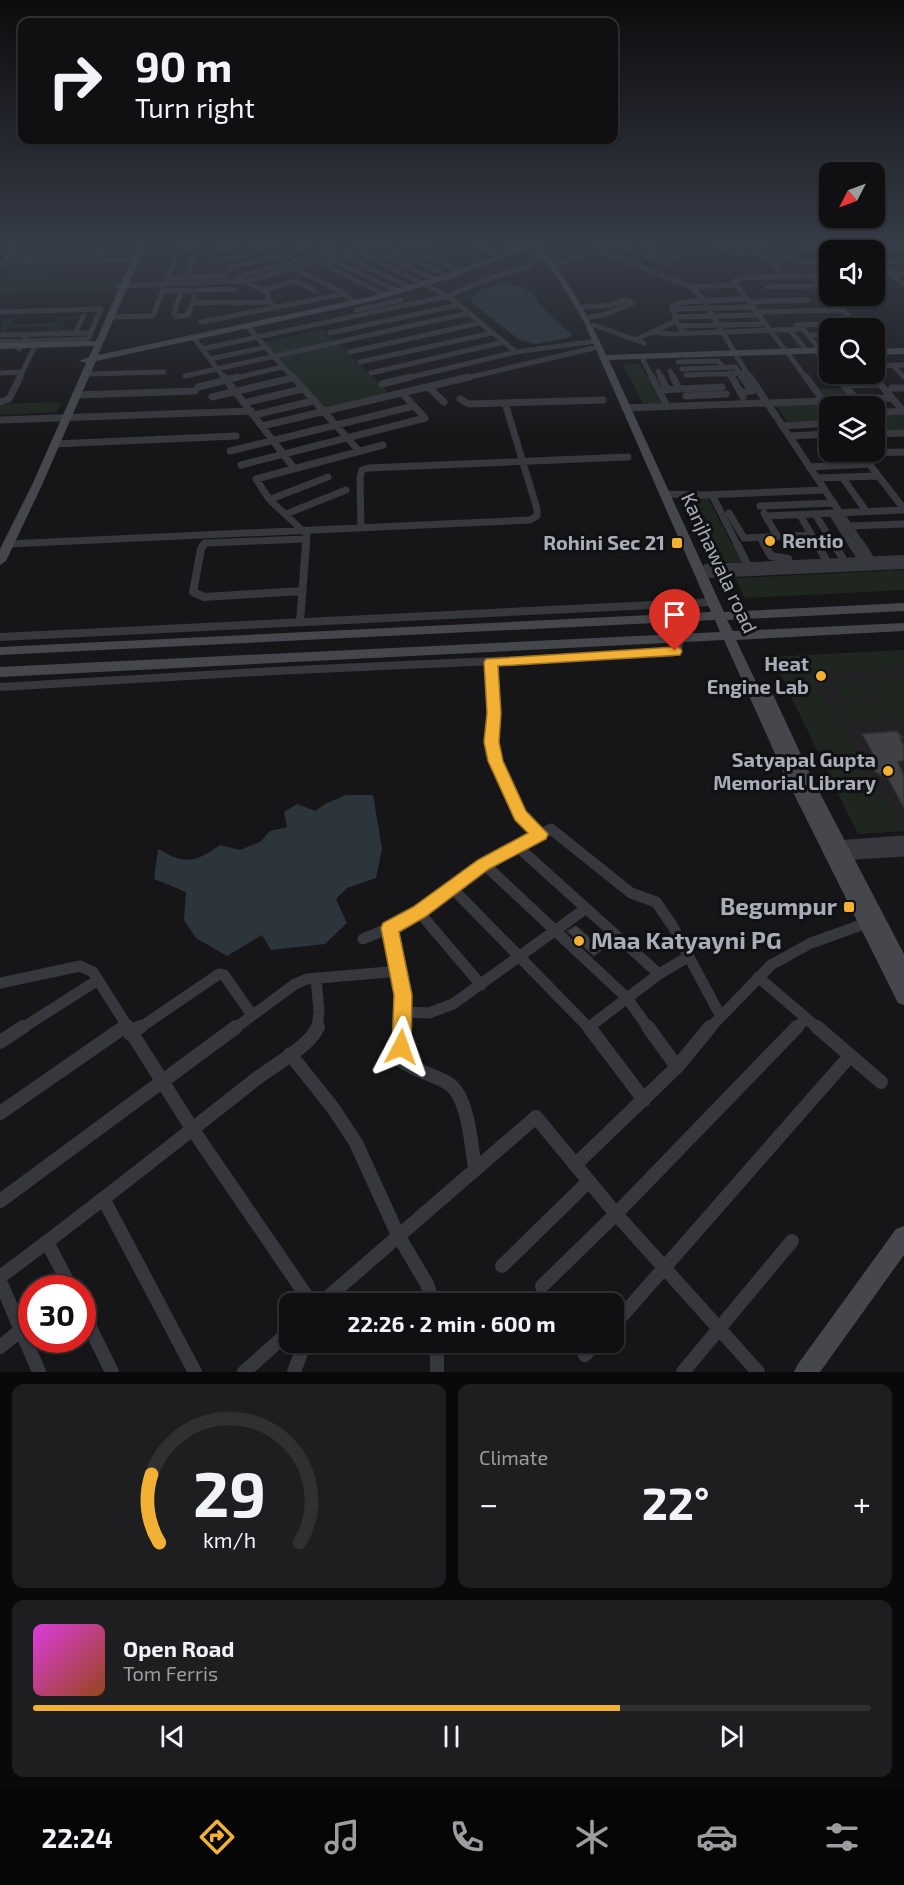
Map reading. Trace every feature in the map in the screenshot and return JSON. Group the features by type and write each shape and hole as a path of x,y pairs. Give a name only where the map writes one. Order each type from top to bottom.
{"street":[{"path":"8,311 33,314"},
{"path":"0,318 44,311"},
{"path":"44,311 99,315"},
{"path":"0,561 4,542 87,360 100,311"},
{"path":"93,342 109,311"},
{"path":"93,342 110,311"},
{"path":"109,317 153,316 155,311"},
{"path":"175,311 176,317 188,315 190,311"},
{"path":"211,334 199,320 255,311"},
{"path":"303,311 340,342 394,395"},
{"path":"202,349 257,337 333,311"},
{"path":"313,318 348,311"},
{"path":"87,360 248,327 376,311"},
{"path":"386,311 430,350 469,377"},
{"path":"330,333 431,311"},
{"path":"466,311 516,352"},
{"name":"Kanjhawala road","path":"582,311 607,360"},
{"name":"Kanjhawala road","path":"586,311 720,610 734,635 794,778 904,972"},
{"path":"590,317 600,311"},
{"path":"590,317 614,311"},
{"path":"673,311 684,333"},
{"path":"710,311 736,355 752,391 740,392"},
{"path":"635,340 677,322 736,311"},
{"path":"757,311 819,397"},
{"path":"185,376 469,314"},
{"path":"75,333 84,315"},
{"path":"590,317 644,343"},
{"path":"350,352 480,322"},
{"path":"677,322 819,328"},
{"path":"653,332 723,332 767,326 789,329 801,327"},
{"path":"248,327 359,451"},
{"path":"801,327 819,347"},
{"path":"789,329 807,351"},
{"path":"0,335 75,333 93,342"},
{"path":"21,345 27,334"},
{"path":"360,362 430,350 495,335"},
{"path":"808,335 819,335"},
{"path":"194,338 294,468"},
{"path":"0,346 93,342"},
{"path":"21,345 34,348 93,342"},
{"path":"371,373 504,342"},
{"path":"382,384 516,352 597,344"},
{"path":"262,426 597,344"},
{"path":"210,359 266,347"},
{"path":"0,402 9,399 34,348"},
{"path":"885,348 904,349"},
{"path":"788,353 819,352"},
{"path":"607,360 819,352"},
{"path":"681,366 736,355"},
{"path":"4,542 54,444 61,418 86,374 87,360"},
{"path":"607,360 643,360 714,374 744,373"},
{"path":"643,360 666,406"},
{"path":"885,365 904,365"},
{"path":"893,365 904,377"},
{"path":"681,366 735,367 744,373 767,403 834,503 836,513 867,558"},
{"path":"681,366 694,388"},
{"path":"76,395 197,389 282,367"},
{"path":"658,371 667,389"},
{"path":"670,371 679,389"},
{"path":"86,374 164,372"},
{"path":"690,402 743,399 729,373"},
{"path":"714,374 729,399"},
{"path":"0,375 21,375"},
{"path":"212,397 292,378"},
{"path":"844,385 880,384 904,411"},
{"path":"844,385 853,396"},
{"path":"428,387 444,402"},
{"path":"659,390 722,387"},
{"path":"892,388 904,388"},
{"path":"244,403 302,389"},
{"path":"241,465 424,418 402,393"},
{"path":"686,396 767,403 819,401"},
{"path":"885,398 892,398"},
{"path":"460,399 468,404 603,400"},
{"path":"629,408 729,399"},
{"path":"0,420 252,413 313,401"},
{"path":"302,591 204,597 193,592 201,549 205,543 361,528 514,522 533,519 537,516 537,509 505,403"},
{"path":"230,451 414,406"},
{"path":"885,412 904,411"},
{"path":"782,426 819,424"},
{"path":"885,434 904,433"},
{"path":"54,444 236,436"},
{"path":"789,436 819,436"},
{"path":"300,622 305,534 271,499 256,479 383,445"},
{"path":"885,452 904,452"},
{"path":"361,528 360,477 361,472 365,469 628,457"},
{"path":"809,467 870,464 904,510"},
{"path":"817,478 878,476"},
{"path":"271,499 328,477"},
{"path":"842,477 866,511"},
{"path":"286,514 346,490"},
{"path":"754,495 825,490"},
{"name":"Kanjhawala road","path":"668,494 708,571 720,610"},
{"path":"668,494 797,496 803,498 808,504"},
{"path":"712,495 748,566"},
{"path":"754,495 777,536"},
{"path":"760,506 834,503"},
{"path":"766,516 904,510"},
{"path":"729,513 742,537 811,535"},
{"path":"836,513 849,526 867,558"},
{"path":"815,514 842,557"},
{"path":"800,515 825,558"},
{"path":"849,526 904,524"},
{"path":"4,542 305,534"},
{"path":"760,537 771,556 775,558 904,559"},
{"path":"708,571 867,558"},
{"path":"708,571 904,565"},
{"path":"0,637 300,622 904,607"},
{"path":"0,651 720,610"},
{"path":"768,612 779,633"},
{"path":"0,672 904,627"},
{"path":"0,687 274,671 672,653 679,646 680,638"},
{"path":"491,662 494,713 491,742 495,761 520,815 540,834"},
{"path":"363,939 419,912 484,864 548,830 556,831 631,893 656,902 720,1015"},
{"path":"836,851 904,841"},
{"path":"518,847 659,974"},
{"name":"Kanjhawala road","path":"836,851 867,923 904,997"},
{"path":"836,851 904,851"},
{"path":"484,864 627,998 677,1067"},
{"path":"452,888 590,1027 645,1100"},
{"path":"404,1012 429,1013 443,1009 481,985 585,909"},
{"path":"419,912 481,985"},
{"path":"575,1165 645,1100 677,1067 720,1015 771,965 801,948 867,923"},
{"path":"389,928 400,971 404,1012 402,1061 416,1071 448,1083 459,1093 475,1168"},
{"path":"590,1027 659,974 688,957"},
{"path":"0,983 80,966 86,967 98,980 193,1130 304,1293"},
{"path":"0,1201 295,984 316,978 400,971"},
{"path":"0,1113 128,1030 219,975 227,979 252,1015"},
{"path":"758,977 881,1082"},
{"path":"18,1323 0,1279 311,1040 318,1031 316,978"},
{"path":"0,1042 98,980"},
{"path":"542,1286 616,1214 806,1019"},
{"path":"290,1054 320,1090 355,1141 399,1236 425,1277 430,1293"},
{"path":"624,1314 849,1056"},
{"path":"333,1293 536,1117 588,1182 758,1372"},
{"path":"502,1266 588,1182"},
{"path":"104,1200 195,1372"},
{"path":"806,1372 904,1237"},
{"path":"683,1372 792,1241"},
{"path":"47,1242 64,1275"},
{"path":"0,1347 18,1332"},
{"path":"96,1339 112,1372"},
{"path":"244,1372 279,1341"},
{"path":"31,1353 39,1372"},
{"path":"294,1372 300,1353"},
{"path":"437,1353 437,1372"}],"shaded area":[{"path":"482,311 546,311 572,335 569,338 536,344 521,341"},
{"path":"81,316 79,319 66,320 61,329 75,329 73,333 48,333 51,327 8,328 3,335 0,335 3,321 0,319 14,318 11,324 55,323 57,317"},
{"path":"324,329 391,395 325,411 265,342"},
{"path":"640,364 662,404 644,405 623,365"},
{"path":"843,388 849,396 824,396 819,389"},
{"path":"62,402 57,412 0,415 0,404"},
{"path":"819,404 819,421 787,422 776,405"},
{"path":"904,415 904,431 886,432 885,416"},
{"path":"708,498 741,562 714,563 683,499"},
{"path":"904,570 904,590 745,598 735,578"},
{"path":"904,650 904,831 858,834 772,657"},
{"path":"904,650 904,668 810,674 904,831 858,834 772,657"},
{"path":"904,679 904,718 846,722 836,704 878,702 866,681"},
{"path":"857,681 867,699 842,701 832,683"},
{"path":"346,795 373,795 382,849 376,878 347,888 336,899 347,923 325,944 271,950 262,935 227,956 196,938 184,920 186,892 154,879 158,849 183,860 196,858 220,845 240,850 260,842 270,831 287,827 284,812 297,804 315,811"}],"building":[{"path":"897,731 903,738 900,738 904,746 904,760 898,762 904,775 904,808 888,779 875,772 874,766 877,761 862,734"},
{"path":"576,926 602,949 594,956 567,931"}],"place":[{"name":"Rentio","path":"770,541"},
{"name":"Rohini Sec 21","path":"677,543"},
{"name":"Heat Engine Lab","path":"821,676"},
{"name":"Satyapal Gupta Memorial Library","path":"888,771"},
{"name":"Begumpur","path":"849,907"},
{"name":"Maa Katyayni PG","path":"579,941"}],"route":[{"path":"401,1047 403,995 400,971 389,928 419,912 484,864 540,834 520,815 495,761 491,742 494,723 491,662 672,653 675,651"}]}
